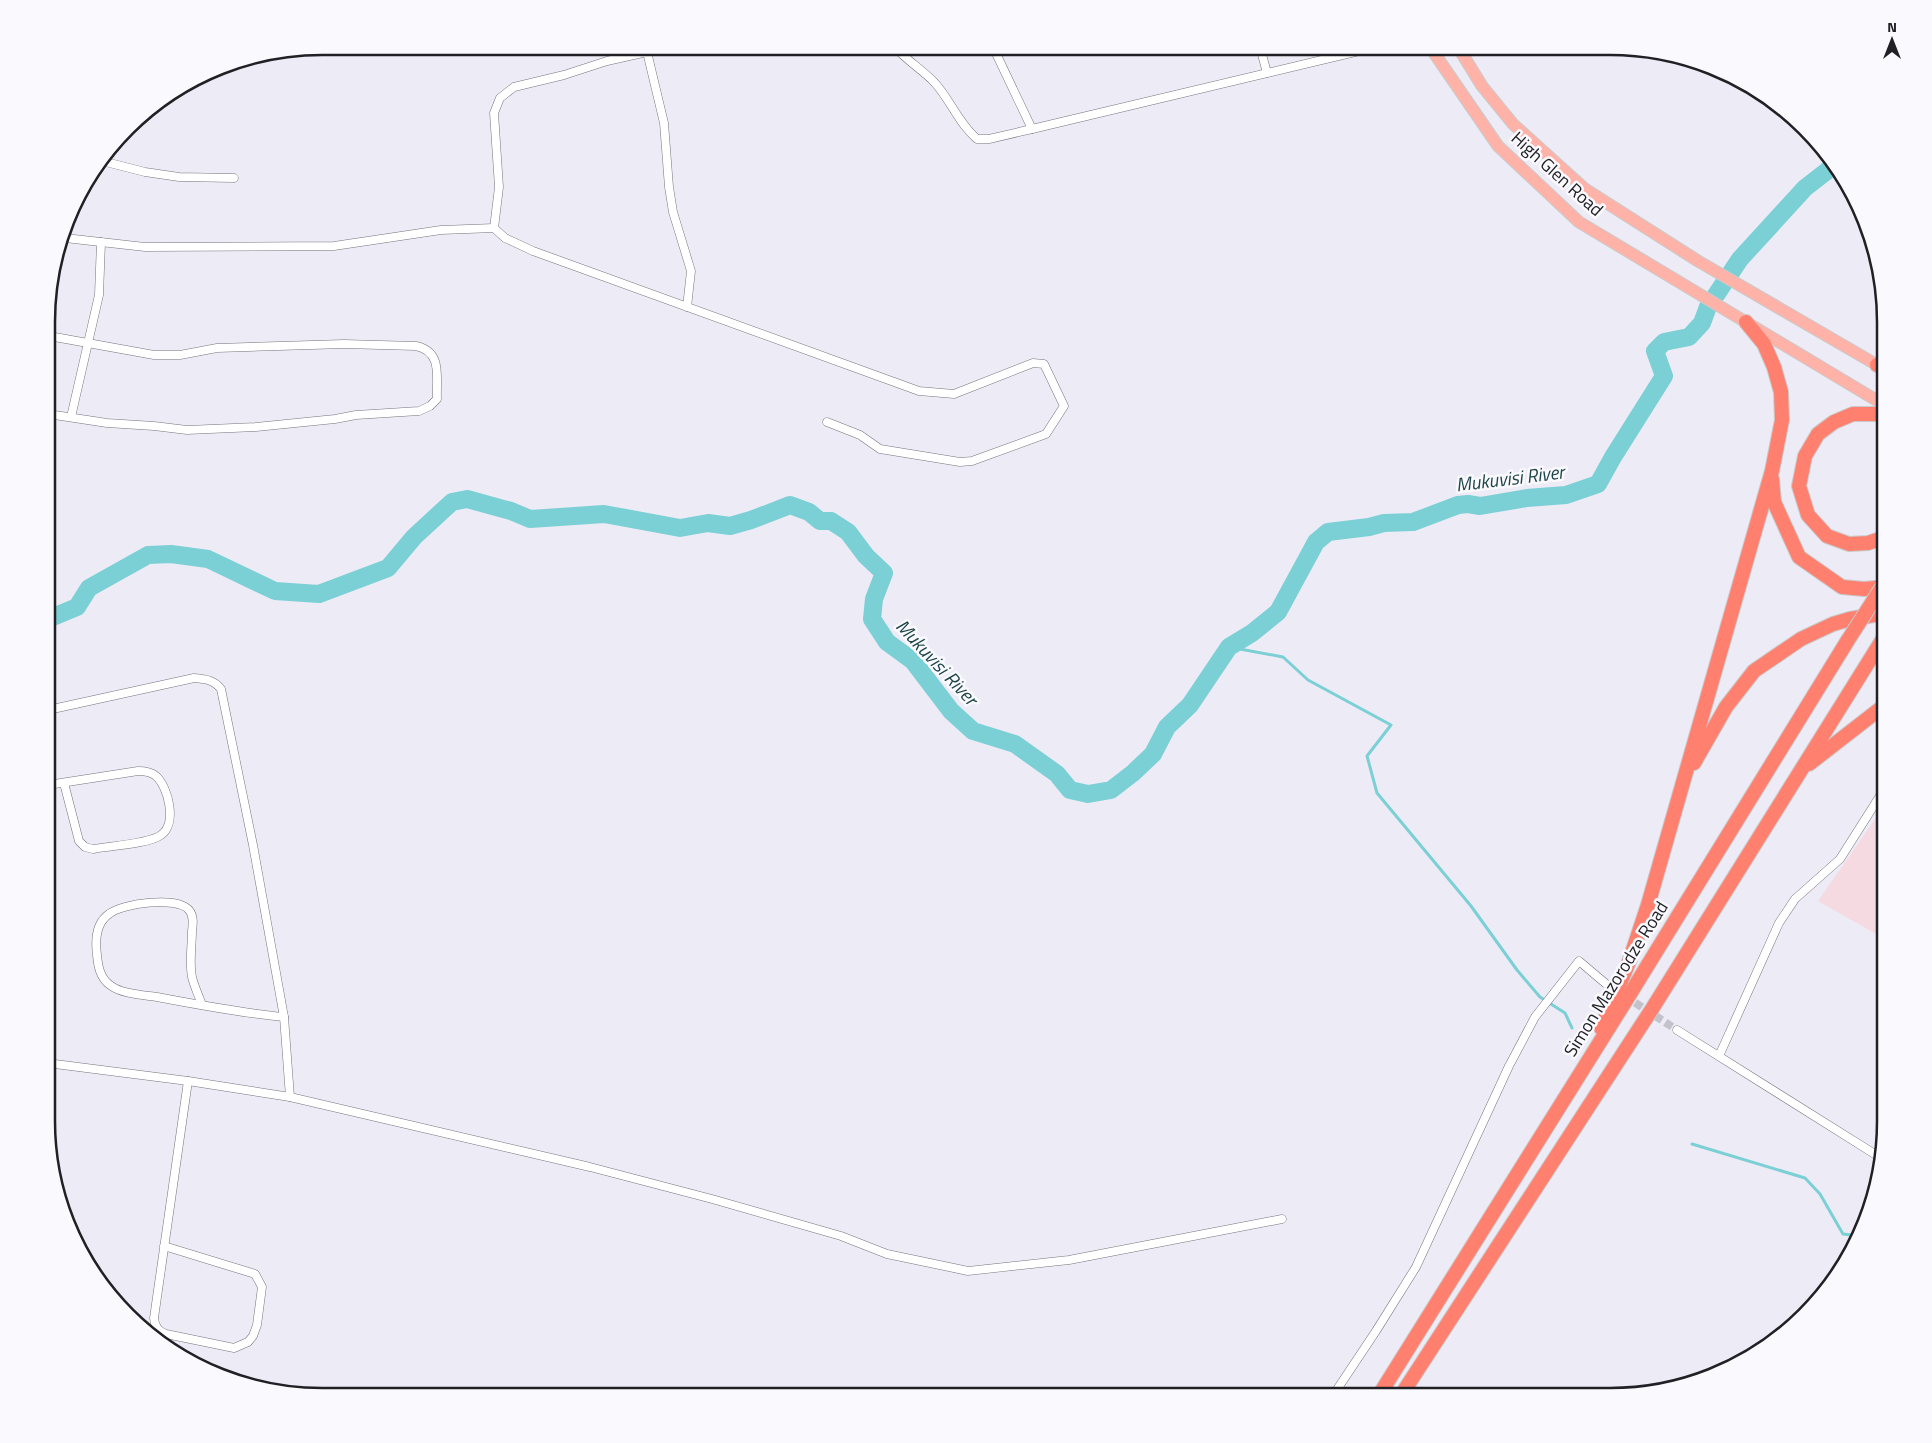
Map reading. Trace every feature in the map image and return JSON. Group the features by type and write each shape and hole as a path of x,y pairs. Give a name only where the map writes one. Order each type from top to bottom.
{"highway":[{"path":"1585,1065 1629,962 1648,905 1772,471 1782,420 1781,392 1774,366 1764,344 1746,322"},
{"path":"1877,414 1853,414 1834,422 1818,434 1805,456 1799,486 1808,515 1827,536 1849,544 1868,543 1877,540"},
{"path":"1772,471 1774,502 1799,557 1842,587 1877,588"},
{"name":"Simon Mazorodze Road","path":"1384,1388 1877,595"},
{"path":"1682,784 1726,707 1754,671 1801,639 1833,624 1877,614"},
{"path":"1406,1388 1646,1017 1877,649"},
{"path":"1802,770 1877,712"}],"main road":[{"name":"High Glen Road","path":"1435,55 1498,146 1579,222 1877,401"},
{"name":"High Glen Road","path":"1463,55 1482,86 1513,124 1585,189 1698,261 1877,364"}],"street":[{"path":"494,228 499,187 494,113 500,98 514,87 633,55"},
{"path":"648,55 664,123 668,187 673,212 691,271 687,307"},
{"path":"902,55 935,82 969,132 977,139 989,139 1342,55"},
{"path":"998,55 1032,129"},
{"path":"1262,55 1267,73"},
{"path":"108,162 145,172 179,177 234,178"},
{"path":"68,238 145,247 334,246 459,228 494,228 505,238 533,251 919,391 954,394 1033,363 1044,364 1064,406 1046,434 972,461 960,462 880,449 860,435 827,422"},
{"path":"71,418 87,343 100,295 101,242"},
{"path":"55,337 163,355 180,355 216,348 344,344 416,346 426,348 432,353 436,362 437,399 430,406 420,411 356,414 335,419 256,427 187,430 107,423 55,415"},
{"path":"55,708 194,678 216,682 221,689 253,845 284,1017 290,1097"},
{"path":"55,784 138,770 148,772 156,776 162,785 169,803 170,818 168,826 159,837 147,841 93,849 84,847 78,841 64,783"},
{"path":"1719,1056 1779,923 1796,899 1840,859 1877,801"},
{"path":"202,1006 192,977 193,920 191,912 185,906 175,902 141,904 124,907 109,914 100,925 95,941 102,976 110,986 124,991 202,1006 284,1017"},
{"path":"1338,1388 1376,1332 1416,1267 1509,1066 1535,1017 1578,961 1605,983"},
{"path":"1677,1030 1875,1154"},
{"path":"55,1064 188,1081 290,1097 590,1167 841,1236 887,1254 968,1271 1069,1260 1282,1219"},
{"path":"164,1246 255,1274 262,1287 256,1325 253,1336 248,1342 234,1348 160,1332 155,1325 154,1318 164,1246 188,1081"}],"shaded area":[{"path":"1877,816 1877,934 1818,901"}],"waterway":[{"name":"Mukuvisi River","path":"55,616 77,607 89,588 148,555 171,554 208,559 275,591 319,594 388,568 414,537 452,502 467,499 511,511 530,519 604,514 680,528 708,523 730,526 790,505 809,512 820,521 831,521 848,532 866,556 884,573 874,599 872,619 887,642 913,661 951,711 973,731 1015,744 1057,774 1070,790 1088,794 1111,790 1153,754 1167,727 1190,705 1229,647 1252,633 1278,612 1316,542 1328,532 1369,527 1384,523 1413,522 1458,505 1480,506 1527,498 1566,495 1598,484 1664,376 1655,351 1664,342 1689,337 1702,323 1709,304 1740,259 1805,188 1829,169"},
{"path":"1229,647 1283,657 1308,680 1391,725 1367,756 1377,793 1471,906 1517,970 1540,997 1565,1013 1572,1028"},
{"path":"1692,1144 1805,1178 1820,1194 1843,1234 1852,1235"}],"tunnel":[{"path":"1605,983 1677,1030"}]}
